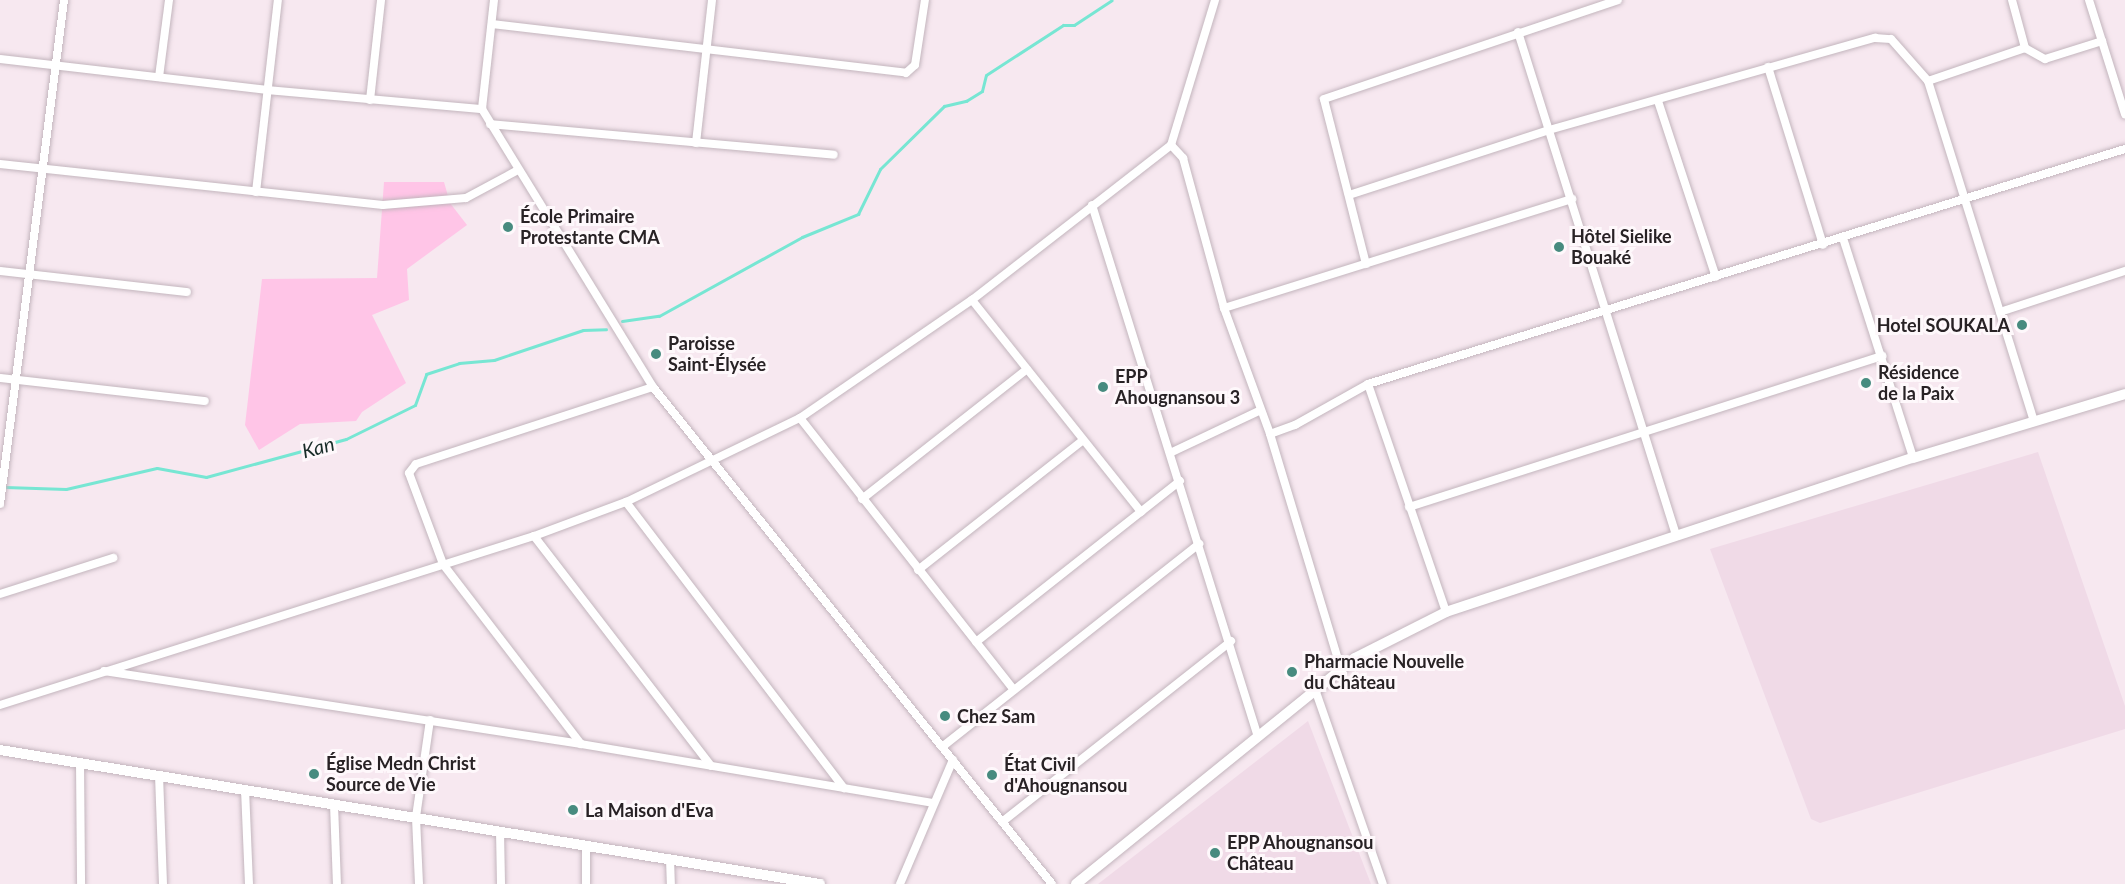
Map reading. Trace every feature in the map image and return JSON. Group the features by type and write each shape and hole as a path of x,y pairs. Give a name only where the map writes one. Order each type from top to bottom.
{"street":[{"path":"0,504 19,380 64,0"},
{"path":"159,77 169,0"},
{"path":"256,192 278,0"},
{"path":"370,100 381,0"},
{"path":"494,0 482,109 653,387 1052,884"},
{"path":"696,143 712,0"},
{"path":"492,24 707,47 906,73 915,65 925,0"},
{"path":"0,705 101,670 534,536 626,502 712,463 800,418 972,300 1171,146 1215,0"},
{"path":"1366,264 1323,106 1328,95 1618,0"},
{"path":"2012,0 2025,48 2045,59 2102,41"},
{"path":"2089,0 2125,114"},
{"path":"1518,32 1645,430 1676,535"},
{"path":"1349,195 1549,130 1885,37 1897,43 1928,81 2034,421"},
{"path":"1928,81 2025,48"},
{"path":"0,59 268,90 482,109"},
{"path":"1768,68 1824,245"},
{"path":"1658,101 1716,277"},
{"path":"490,124 834,155"},
{"path":"1171,146 1183,158 1224,308 1259,411 1270,434 1341,669"},
{"path":"1270,434 1295,425 1368,384 1824,245 2125,149"},
{"path":"0,164 383,205 441,202 466,198 518,170"},
{"path":"1224,308 1572,199"},
{"path":"1092,205 1231,641 1258,737"},
{"path":"1843,238 1913,458"},
{"path":"0,271 187,292"},
{"path":"2000,312 2125,271"},
{"path":"972,300 1141,512"},
{"path":"1409,507 1882,356"},
{"path":"862,499 1027,369"},
{"path":"0,378 205,401"},
{"path":"1368,384 1446,612"},
{"path":"581,744 443,564 409,473 416,464 653,387"},
{"path":"1076,884 1369,648 1446,612 1913,458 2125,394"},
{"path":"1170,453 1259,411"},
{"path":"800,418 1014,690"},
{"path":"918,570 1083,440"},
{"path":"976,642 1180,482"},
{"path":"626,502 844,789"},
{"path":"534,536 711,766"},
{"path":"942,747 1199,544"},
{"path":"0,594 113,558"},
{"path":"1002,822 1231,641"},
{"path":"101,670 581,744 933,803"},
{"path":"1316,692 1383,884"},
{"path":"419,884 416,818 430,720"},
{"path":"0,750 820,884"},
{"path":"900,884 953,760"},
{"path":"80,762 81,884"},
{"path":"159,775 163,884"},
{"path":"244,789 249,884"},
{"path":"334,804 337,884"},
{"path":"500,831 501,884"},
{"path":"586,845 586,884"},
{"path":"670,859 671,884"}],"shaded area":[{"path":"384,182 444,182 450,203 467,225 407,269 409,300 372,315 406,383 362,412 356,421 300,424 259,450 245,425 262,279 377,278"},
{"path":"2038,452 2125,706 2125,729 1820,823 1811,819 1710,549"},
{"path":"1308,721 1371,884 1098,884"}],"waterway":[{"path":"622,321 659,316 802,237 858,214 880,169 944,106 966,101 982,91 986,75 1063,25 1074,25 1112,0"},
{"name":"Kan","path":"5,487 66,489 157,468 206,477 346,439 415,405 426,374 459,363 494,360 583,330 606,329"}],"place":[{"name":"École Primaire Protestante CMA","path":"508,227"},
{"name":"Hôtel Sielike Bouaké","path":"1559,247"},
{"name":"Hotel SOUKALA","path":"2022,325"},
{"name":"Paroisse Saint-Élysée","path":"656,354"},
{"name":"Résidence de la Paix","path":"1866,383"},
{"name":"EPP Ahougnansou 3","path":"1103,387"},
{"name":"Pharmacie Nouvelle du Château","path":"1292,672"},
{"name":"Chez Sam","path":"945,716"},
{"name":"Église Medn Christ Source de Vie","path":"314,774"},
{"name":"État Civil d'Ahougnansou","path":"992,775"},
{"name":"La Maison d'Eva","path":"573,810"},
{"name":"EPP Ahougnansou Château","path":"1215,853"}]}
